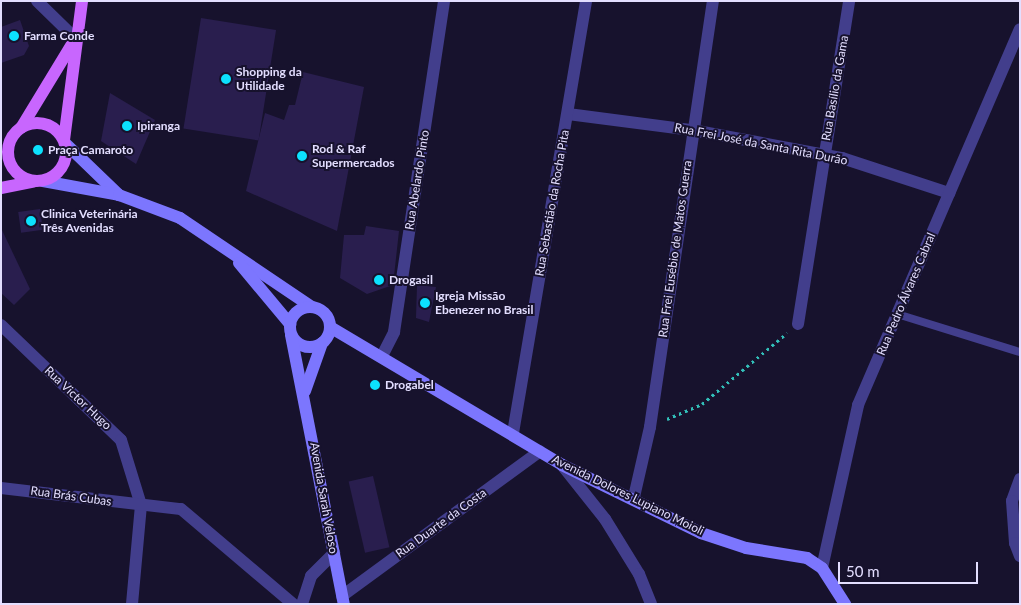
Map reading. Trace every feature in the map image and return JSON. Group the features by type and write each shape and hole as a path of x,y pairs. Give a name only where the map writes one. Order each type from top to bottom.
{"main road":[{"path":"1,188 39,181 60,172 67,154 65,142 82,1"},
{"path":"39,181 24,178 10,164 8,154 17,132 76,39"},
{"path":"1,144 17,132 45,123 65,142"},
{"name":"Avenida Sarah Veloso","path":"65,142 119,195"},
{"name":"Avenida Sarah Veloso","path":"39,181 119,195 180,218 312,307"},
{"name":"Avenida Sarah Veloso","path":"229,251 291,330 305,391 343,600"},
{"path":"312,307 327,316 330,327 322,343 305,347 291,330 295,313 312,307"},
{"name":"Avenida Dolores Lupiano Moioli","path":"330,327 513,433 562,465 634,497 700,533 746,548 807,558 822,568"},
{"name":"Avenida Sarah Veloso","path":"305,391 322,343"},
{"path":"822,568 845,604"}],"street":[{"path":"37,1 76,39"},
{"name":"Rua Abelardo Pinto","path":"382,356 394,332 444,1"},
{"name":"Rua Sebastião da Rocha Pita","path":"513,433 586,1"},
{"name":"Rua Frei Eusébio de Matos Guerra","path":"634,497 650,427 712,1"},
{"name":"Rua Basílio da Gama","path":"798,324 823,155 850,1"},
{"name":"Rua Pedro Álvares Cabral","path":"822,568 858,405 1020,29"},
{"name":"Rua Frei José da Santa Rita Durão","path":"568,114 692,130 823,155 950,193"},
{"name":"Rua Victor Hugo","path":"1,326 121,440 141,505"},
{"name":"Rua Duarte da Costa","path":"343,600 540,451"},
{"path":"562,465 604,519 639,574 651,604"},
{"path":"1020,479 1012,501 1015,543 1020,556"},
{"name":"Rua Brás Cubas","path":"1,488 141,505"},
{"path":"132,604 141,505 181,509 293,604"},
{"path":"302,604 311,576 334,553"}],"lane":[{"path":"897,314 1020,352"}],"path":[{"path":"650,427 702,404 798,324"}],"building":[{"name":"Shopping da Utilidade","path":"201,18 276,30 259,141 183,129"},
{"name":"Farma Conde","path":"20,20 29,46 24,55 1,63 1,27"},
{"name":"Rod & Raf Supermercados","path":"303,72 364,87 337,231 246,191 265,113 284,120 289,105 295,105"},
{"name":"Ipiranga","path":"110,93 155,120 136,164 101,141"},
{"name":"Clinica Veterinária Três Avenidas","path":"40,209 43,230 21,233 18,212"},
{"path":"366,226 399,231 393,285 367,294 340,278 344,235 364,235"},
{"path":"1,228 30,289 14,305 1,293"},
{"name":"Igreja Missão Ebenezer no Brasil","path":"417,285 436,287 429,322 416,318"},
{"path":"373,476 389,547 365,553 349,482"}],"place":[{"name":"Farma Conde","path":"14,36"},
{"name":"Shopping da Utilidade","path":"226,79"},
{"name":"Ipiranga","path":"127,126"},
{"name":"Praça Camaroto","path":"38,150"},
{"name":"Rod & Raf Supermercados","path":"302,156"},
{"name":"Clinica Veterinária Três Avenidas","path":"31,221"},
{"name":"Drogasil","path":"379,280"},
{"name":"Igreja Missão Ebenezer no Brasil","path":"425,303"},
{"name":"Drogabel","path":"375,385"}]}
